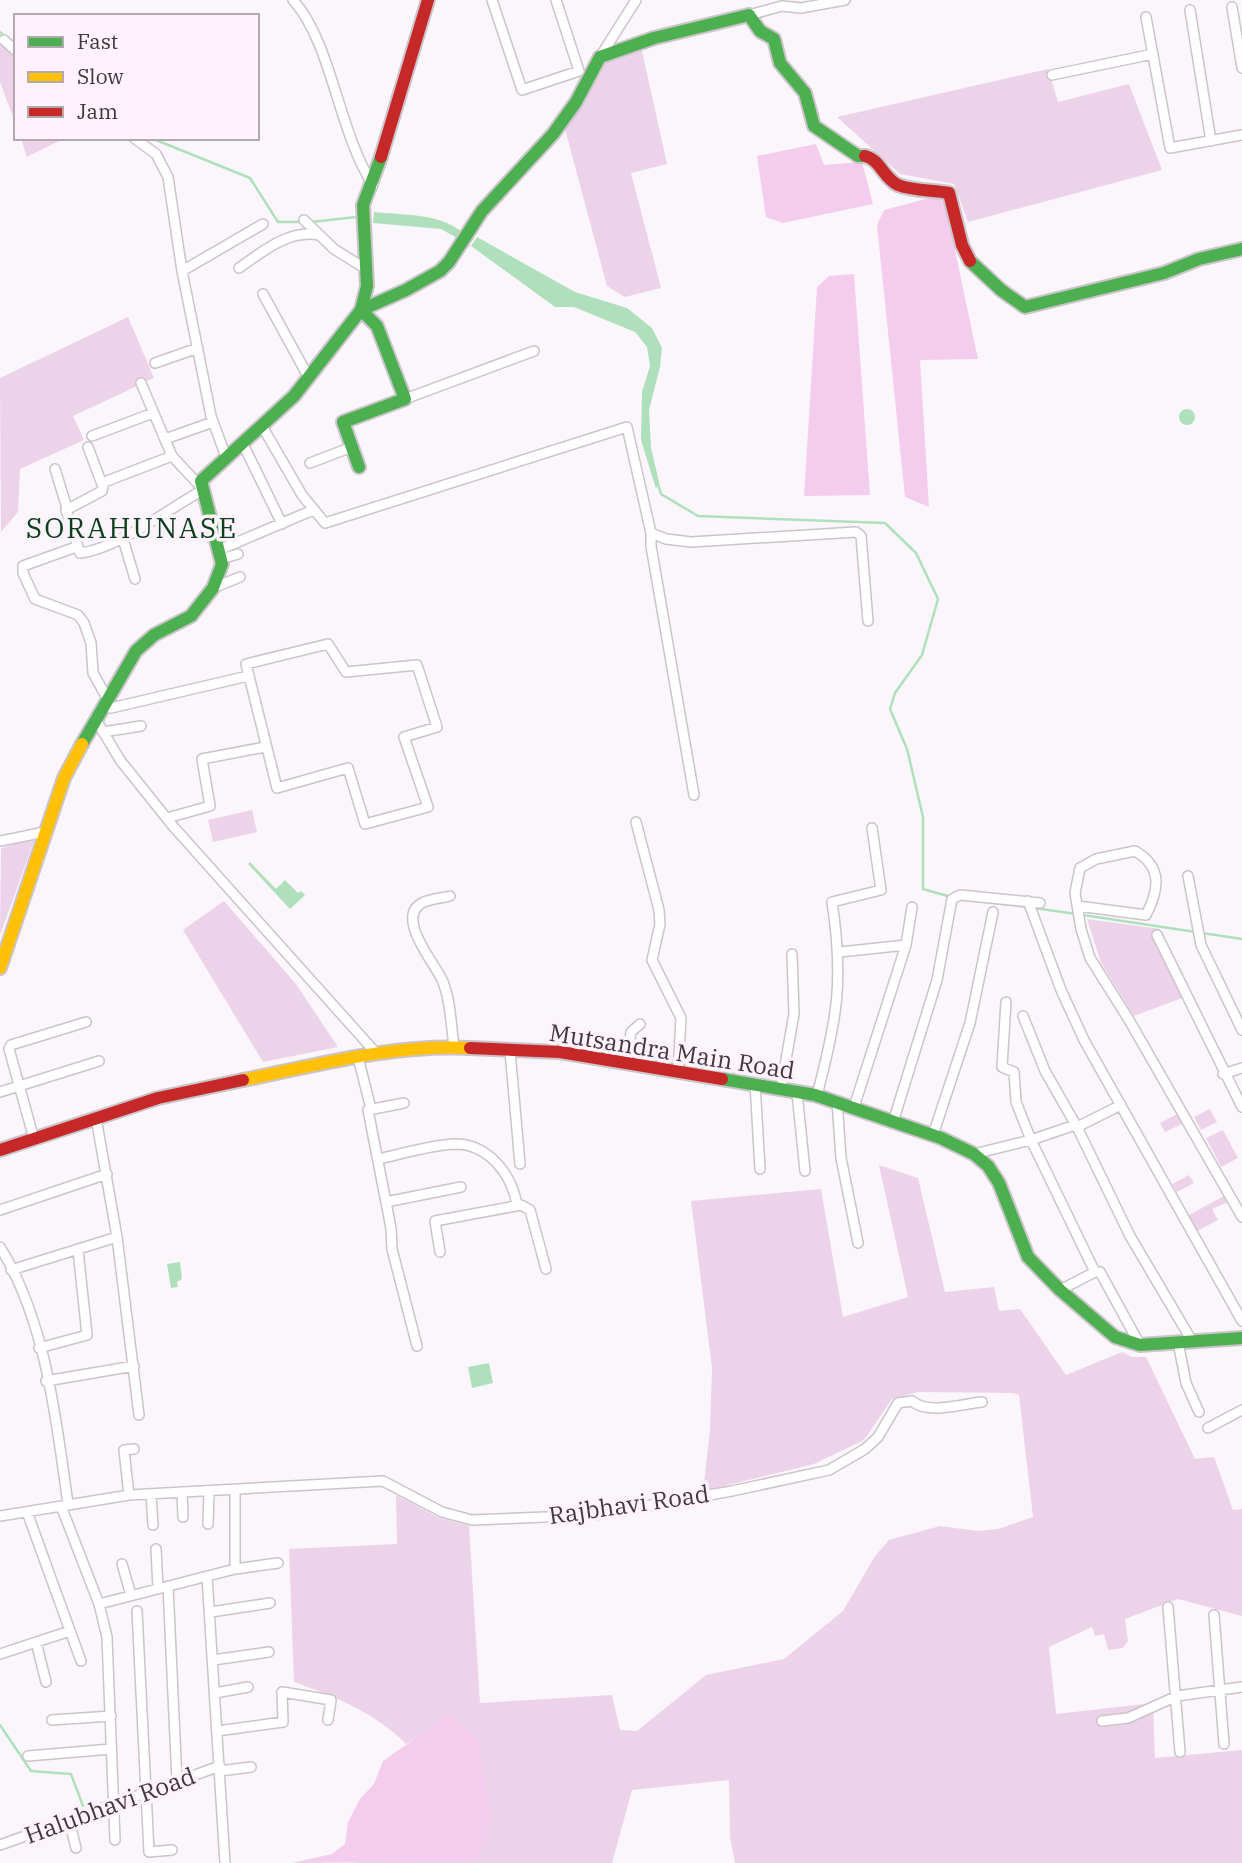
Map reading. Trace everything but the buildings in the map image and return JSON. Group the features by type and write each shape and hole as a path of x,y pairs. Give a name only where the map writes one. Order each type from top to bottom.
{"street":[{"path":"293,0 301,9 316,40 354,152 373,185"},
{"path":"55,469 67,508 65,513 78,552 83,553 123,539 201,489 211,470 243,444 309,378 361,310 365,299 363,205 373,185 428,0"},
{"path":"492,0 522,90 579,71 556,0"},
{"path":"361,310 406,290 440,271 449,262 482,211 553,134 576,102 600,57 636,0"},
{"path":"600,57 654,38 749,15 774,4 801,8 845,0"},
{"path":"1233,7 1242,68"},
{"path":"1190,10 1211,141"},
{"path":"749,15 760,31 774,39 780,63 805,93 814,126 858,156 868,156 880,165 888,178 899,185 949,193 964,251 971,263 1015,303 1026,307 1164,273 1199,259 1242,249"},
{"path":"1146,17 1170,148 1242,135"},
{"path":"4,40 14,49"},
{"path":"1052,75 1153,54"},
{"path":"137,140 156,154 163,165 181,271 213,422 226,457"},
{"path":"307,223 334,249 366,270"},
{"path":"181,271 263,224"},
{"path":"239,268 284,239 300,234 319,235"},
{"path":"263,294 309,378"},
{"path":"361,310 377,326 405,399"},
{"path":"155,363 198,348"},
{"path":"359,467 343,422 534,351"},
{"path":"0,968 64,778 102,707 144,643 191,616 213,588 220,554 201,489 172,456 141,383"},
{"path":"92,436 153,413"},
{"path":"164,439 213,422"},
{"path":"262,426 313,510 325,523 627,427 651,533 651,546 694,795"},
{"path":"243,444 282,524"},
{"path":"67,508 103,489 88,447"},
{"path":"310,463 352,447"},
{"path":"107,481 172,456"},
{"path":"220,554 313,510"},
{"path":"651,533 666,539 691,542 856,532 861,536 868,621"},
{"path":"123,539 135,579"},
{"path":"76,547 23,566 23,573 35,599 78,615 84,623 91,643 93,673 102,707 103,732 120,760 167,818 376,1053"},
{"path":"220,554 238,554"},
{"path":"213,588 240,578"},
{"path":"327,645 346,672 417,665 437,727 404,737 428,807 365,824 348,768 277,788 248,676 246,664 327,645"},
{"path":"102,707 111,708 248,676"},
{"path":"103,732 141,726"},
{"path":"167,818 210,806 202,759 265,747"},
{"path":"636,822 659,910 660,924 652,960 681,1018 678,1072"},
{"path":"817,1095 836,1020 840,953 832,902 881,890 872,828"},
{"path":"0,841 45,832"},
{"path":"1078,906 1146,915 1157,892 1157,873 1146,858 1135,851 1096,859 1080,868 1075,893 1078,906 1090,958 1129,1020 1242,1217"},
{"path":"1188,876 1201,945 1242,1030"},
{"path":"894,1119 937,980 952,898 960,895 1040,903"},
{"path":"450,896 422,903 416,910 415,924 420,946 444,983 454,1046"},
{"path":"1028,901 1067,1002 1121,1105 1242,1321"},
{"path":"854,1107 906,945 912,907"},
{"path":"933,1135 970,1023 993,912"},
{"path":"1157,935 1223,1074 1242,1107"},
{"path":"840,953 906,945"},
{"path":"781,1088 794,1014 792,954"},
{"path":"1006,1002 1002,1067 1014,1072 1016,1101 1031,1140 1095,1272"},
{"path":"1023,1016 1045,1071 1076,1126 1129,1236 1185,1342 1186,1383 1199,1412"},
{"path":"34,1139 9,1054 11,1045 86,1022"},
{"path":"627,1063 631,1032 640,1024"},
{"name":"Mutsandra Main Road","path":"0,1150 158,1098 376,1053 454,1046 560,1052 817,1095 894,1119 933,1135 974,1154 988,1166 999,1184 1028,1257 1059,1290 1115,1337 1140,1345 1241,1340"},
{"path":"510,1051 520,1164"},
{"path":"358,1057 371,1109 368,1110 392,1248 417,1346"},
{"path":"0,1092 99,1061"},
{"path":"1223,1074 1242,1068"},
{"path":"755,1083 760,1169"},
{"path":"797,1093 805,1171"},
{"path":"838,1101 841,1158 858,1243"},
{"path":"371,1109 404,1104"},
{"path":"974,1154 1076,1126 1121,1105"},
{"path":"96,1118 117,1237 139,1415"},
{"path":"378,1158 455,1144 468,1147 483,1153 506,1171 513,1184 517,1205"},
{"path":"0,1210 107,1174"},
{"path":"386,1202 461,1187"},
{"path":"440,1252 435,1221 517,1205 530,1210 546,1269"},
{"path":"11,1270 117,1237"},
{"path":"0,1247 25,1301 39,1348 65,1505 99,1604 107,1637 115,1840"},
{"path":"39,1348 87,1335 78,1250"},
{"path":"1059,1290 1100,1272 1140,1345"},
{"path":"46,1381 134,1366"},
{"name":"Rajbhavi Road","path":"0,1516 129,1495 383,1481 455,1518 472,1520 594,1515 732,1491 829,1470 865,1450 878,1437 898,1404 912,1401 918,1406 936,1407 982,1402"},
{"path":"1208,1428 1242,1410"},
{"path":"129,1495 124,1450 135,1450"},
{"path":"235,1491 235,1569"},
{"path":"182,1492 183,1517"},
{"path":"208,1524 209,1492"},
{"path":"151,1495 153,1525"},
{"path":"27,1512 81,1661"},
{"path":"156,1549 158,1588"},
{"path":"99,1604 235,1569 278,1563"},
{"path":"122,1564 131,1594"},
{"path":"207,1576 225,1863"},
{"path":"168,1586 177,1781"},
{"path":"211,1612 270,1603"},
{"path":"1168,1607 1180,1752"},
{"path":"137,1611 149,1852 172,1850"},
{"path":"1214,1615 1224,1744"},
{"path":"0,1654 70,1631"},
{"path":"36,1642 47,1682"},
{"path":"213,1660 269,1652"},
{"path":"215,1693 248,1687"},
{"path":"1102,1721 1128,1718 1177,1696 1242,1688"},
{"path":"217,1731 283,1722 282,1692 331,1700 328,1720"},
{"path":"52,1720 111,1716"},
{"path":"28,1756 111,1749"},
{"name":"Halubhavi Road","path":"0,1845 177,1781 220,1769 251,1767"},
{"path":"69,1820 76,1848"}],"shaded area":[{"path":"3,41 14,55 14,120 0,82 0,43"},
{"path":"641,47 667,164 631,173 661,288 625,297 607,286 565,129 579,109 602,61"},
{"path":"1048,69 1058,102 1129,84 1162,170 968,222 954,184 900,174 837,117"},
{"path":"22,140 61,140 27,157"},
{"path":"816,144 824,165 862,162 873,204 783,223 766,217 757,156"},
{"path":"937,196 945,203 978,359 920,360 929,507 905,497 877,225 884,210"},
{"path":"374,212 431,218 462,232 459,239 441,229 373,223"},
{"path":"477,237 575,292 627,308 652,328 662,348 649,410 651,448 659,482 656,489 641,440 642,392 650,366 647,347 635,332 574,307 555,307 471,246"},
{"path":"854,274 870,495 804,496 817,287 829,276"},
{"path":"128,317 154,378 73,416 84,440 20,469 18,512 1,532 0,378"},
{"path":"1187,409 1193,411 1193,423 1187,425 1181,423 1179,417 1181,411"},
{"path":"252,810 257,832 213,842 208,820"},
{"path":"35,838 1,933 0,933 1,848"},
{"path":"250,862 276,889 285,880 298,893 301,891 305,895 290,909 248,864"},
{"path":"224,901 296,984 338,1047 263,1062 183,930"},
{"path":"1087,919 1160,929 1190,995 1134,1016 1101,963"},
{"path":"1210,1109 1217,1122 1201,1130 1194,1117"},
{"path":"1177,1114 1182,1124 1165,1132 1160,1123"},
{"path":"1223,1130 1238,1158 1221,1167 1206,1138"},
{"path":"879,1165 918,1178 945,1292 994,1287 999,1311 1020,1309 1066,1375 1122,1352 1132,1357 1146,1357 1195,1459 1214,1457 1233,1510 1242,1509 1242,1616 1178,1599 1125,1619 1128,1641 1123,1648 1108,1650 1104,1634 1095,1636 1092,1627 1049,1647 1056,1714 1153,1703 1155,1758 1242,1750 1242,1863 735,1863 730,1837 729,1780 632,1790 612,1863 352,1863 362,1861 421,1735 406,1744 368,1714 294,1682 289,1549 397,1544 396,1495 437,1517 469,1526 480,1703 612,1695 620,1730 637,1731 706,1675 784,1659 843,1611 875,1556 889,1540 940,1526 978,1531 998,1529 1033,1517 1019,1395 1013,1393 918,1392 892,1399 864,1440 814,1464 703,1491 710,1430 712,1368 691,1201 821,1189 843,1317 908,1297"},
{"path":"1189,1175 1194,1183 1177,1192 1172,1184"},
{"path":"1224,1196 1228,1202 1212,1209 1218,1220 1197,1231 1189,1215"},
{"path":"180,1262 182,1279 177,1282 178,1287 171,1288 167,1264"},
{"path":"489,1363 493,1383 472,1388 468,1367"},
{"path":"446,1717 452,1717 478,1740 491,1820 476,1861 292,1863 332,1854 345,1844 348,1822 360,1799 374,1784 383,1761"}],"waterway":[{"path":"0,32 6,37"},
{"path":"156,140 250,178 278,222 304,222"},
{"path":"311,222 356,217"},
{"path":"657,480 661,494 698,516 885,523 916,553 938,599 922,655 895,693 890,709 907,749 923,817 923,889 951,897"},
{"path":"986,902 1028,907"},
{"path":"1034,908 1076,914"},
{"path":"1083,915 1242,939"},
{"path":"0,1725 31,1771 71,1774 83,1806"}],"traffic: fast":[{"path":"359,467 343,422 405,399 377,326 361,310 406,290 440,271 449,262 482,211 553,134 576,102 600,57 654,38 749,15 760,31 774,39 780,63 805,93 814,126 858,156 865,156"},
{"path":"82,744 136,651 154,635 191,616 213,588 222,564 201,481 294,396 361,310 367,286 363,205 381,157"},
{"path":"970,261 1001,290 1025,307 1164,273 1199,259 1242,249"},
{"path":"722,1079 815,1095 941,1138 974,1154 988,1166 999,1183 1028,1257 1060,1290 1115,1337 1140,1345 1242,1338"}],"traffic: slow":[{"path":"0,968 64,778 82,744"},
{"path":"243,1080 384,1052 470,1048"}],"traffic: jam":[{"path":"381,157 428,0"},
{"path":"865,156 875,161 898,185 949,193 962,245 970,261"},
{"path":"470,1048 560,1052 722,1079"},
{"path":"0,1150 158,1098 243,1080"}],"district":[{"name":"SORAHUNASE","path":"132,528"}]}
